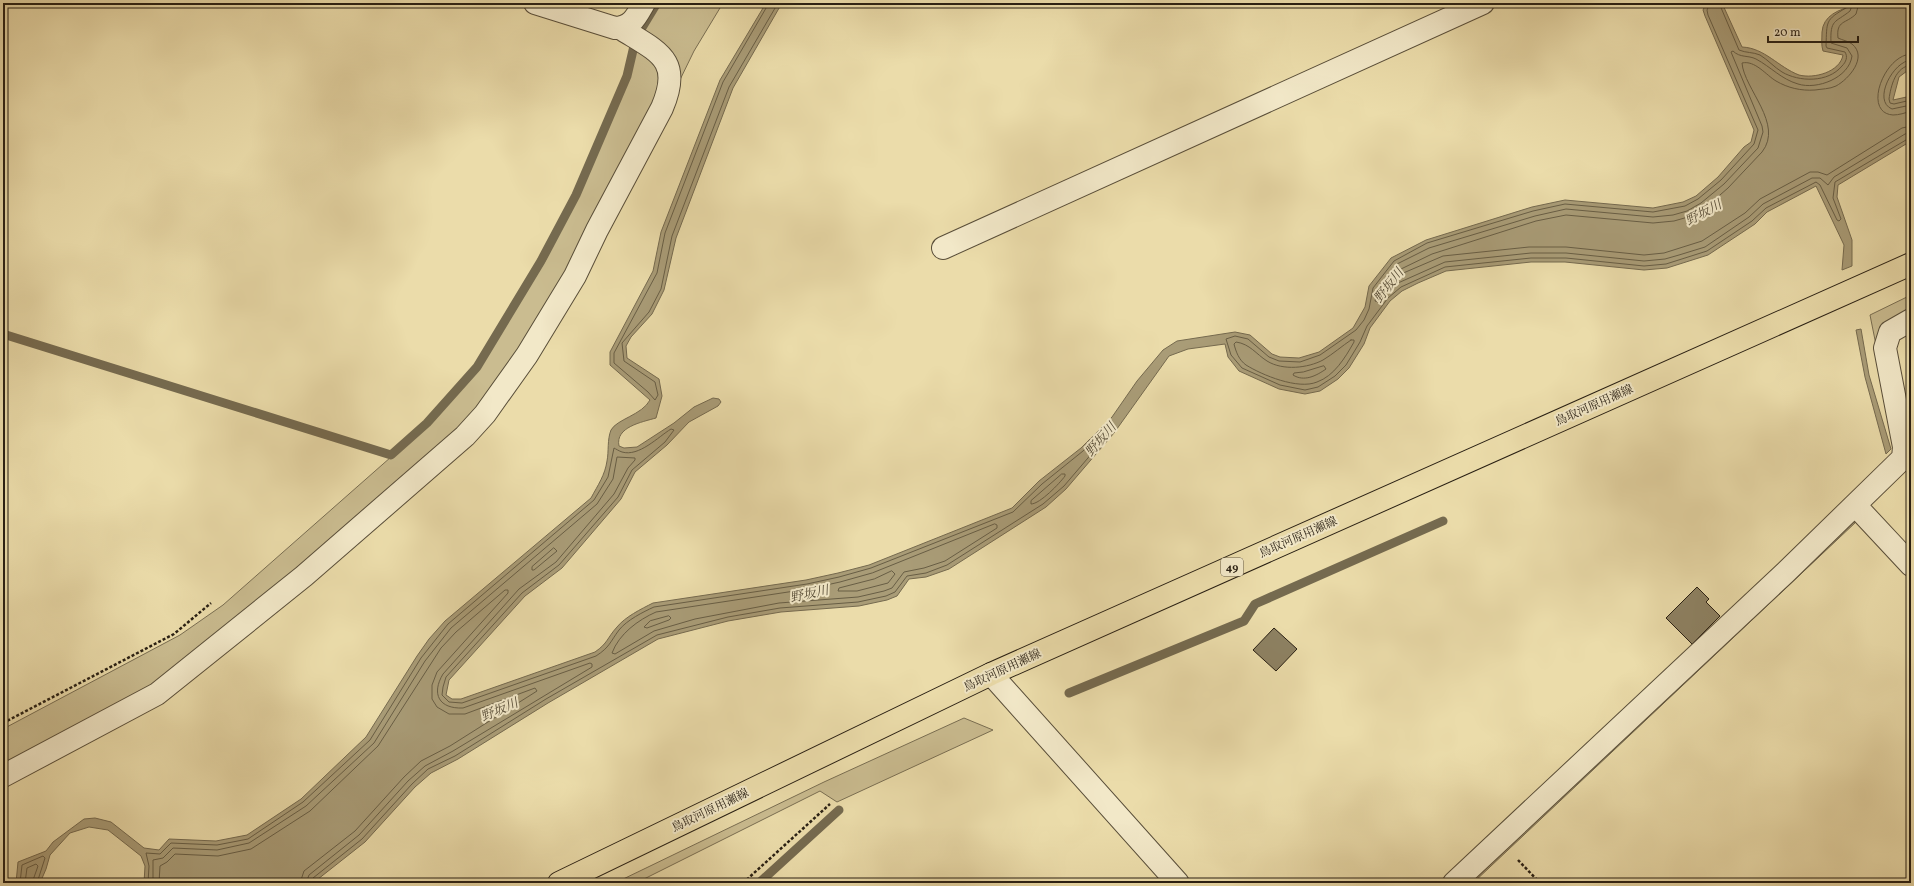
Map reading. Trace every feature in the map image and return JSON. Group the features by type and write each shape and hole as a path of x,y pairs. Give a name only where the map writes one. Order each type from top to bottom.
{"main road":[{"name":"鳥取河原用瀬線","path":"559,883 991,674 1911,264"}],"street":[{"path":"534,3 615,28 625,27 636,18 644,3"},
{"path":"943,248 1483,3"},
{"path":"3,776 157,694 304,576 465,436 485,414 527,355 575,276 597,230 662,108 670,90 670,71 665,60 646,44 620,28"},
{"path":"1454,883 1903,458 1904,446 1885,348 1890,332 1911,320"},
{"path":"1855,505 1911,565"},
{"path":"991,674 1178,883"}],"path":[{"path":"3,723 174,634 211,603"},
{"path":"744,883 830,804"},
{"path":"1500,840 1540,883"}],"shaded area":[{"path":"650,3 723,3 694,51 675,90 635,31"},
{"path":"637,46 659,61 665,78 577,259 480,410 169,679 3,764 3,729 180,635 223,605 391,457 430,425 480,368 545,261 580,190 629,79"},
{"path":"1911,295 1911,311 1878,355 1870,315"},
{"path":"964,718 993,730 837,802 820,791 636,883 615,883 824,782"}],"water":[{"name":"野坂川","path":"766,3 782,3 733,88 676,238 664,290 652,314 631,337 626,346 627,358 659,379 662,396 656,418 631,426 625,430 621,434 619,446 624,448 637,447 674,423 694,407 713,398 719,399 721,402 718,406 689,422 667,445 635,472 621,499 562,568 525,596 449,680 446,695 452,699 461,699 595,652 603,646 620,623 653,603 806,580 869,565 1012,508 1039,481 1081,448 1112,417 1137,381 1163,350 1177,341 1235,332 1250,335 1272,354 1280,357 1299,358 1319,352 1353,328 1365,307 1369,286 1391,258 1426,240 1532,207 1565,200 1653,208 1683,202 1696,196 1718,177 1744,147 1751,142 1754,130 1705,16 1703,10 1706,3 1722,3 1742,47 1750,48 1765,54 1791,72 1799,75 1812,76 1832,70 1841,61 1843,55 1823,51 1822,49 1822,32 1825,22 1833,14 1844,9 1871,4 1911,3 1911,68 1899,77 1893,100 1911,96 1911,141 1838,185 1837,197 1852,240 1852,266 1842,270 1844,245 1816,186 1767,212 1755,224 1708,255 1667,268 1644,270 1565,262 1531,262 1446,271 1402,291 1390,301 1370,328 1364,344 1349,368 1338,379 1320,391 1305,394 1279,389 1239,371 1228,357 1225,344 1188,349 1169,356 1114,433 1066,489 1046,507 949,569 926,577 909,579 897,596 887,600 859,606 781,612 728,621 658,639 548,703 458,759 431,773 415,787 365,842 313,883 144,883 145,866 141,856 108,830 89,827 70,833 50,855 40,883 16,883 18,862 46,851 53,842 84,819 95,818 111,822 144,848 159,850 169,839 216,841 247,835 301,799 366,737 417,656 429,639 445,621 591,498 605,471 611,430 618,423 636,413 650,400 610,365 610,352 653,271 661,232 720,80"},
{"path":"1861,329 1869,375 1891,449 1886,454 1865,377 1856,330"},
{"path":"1846,522 1856,522 1473,883 1464,883"}],"building":[{"path":"1697,587 1709,599 1706,602 1720,616 1692,644 1666,618"},
{"path":"1274,628 1297,649 1276,671 1253,650"}],"waterway":[{"path":"640,31 657,3"},
{"path":"3,334 391,455 427,423 477,367 541,261 576,195 627,76 634,46"},
{"path":"1069,693 1244,621 1255,604 1443,521"},
{"path":"759,883 839,810"}]}
